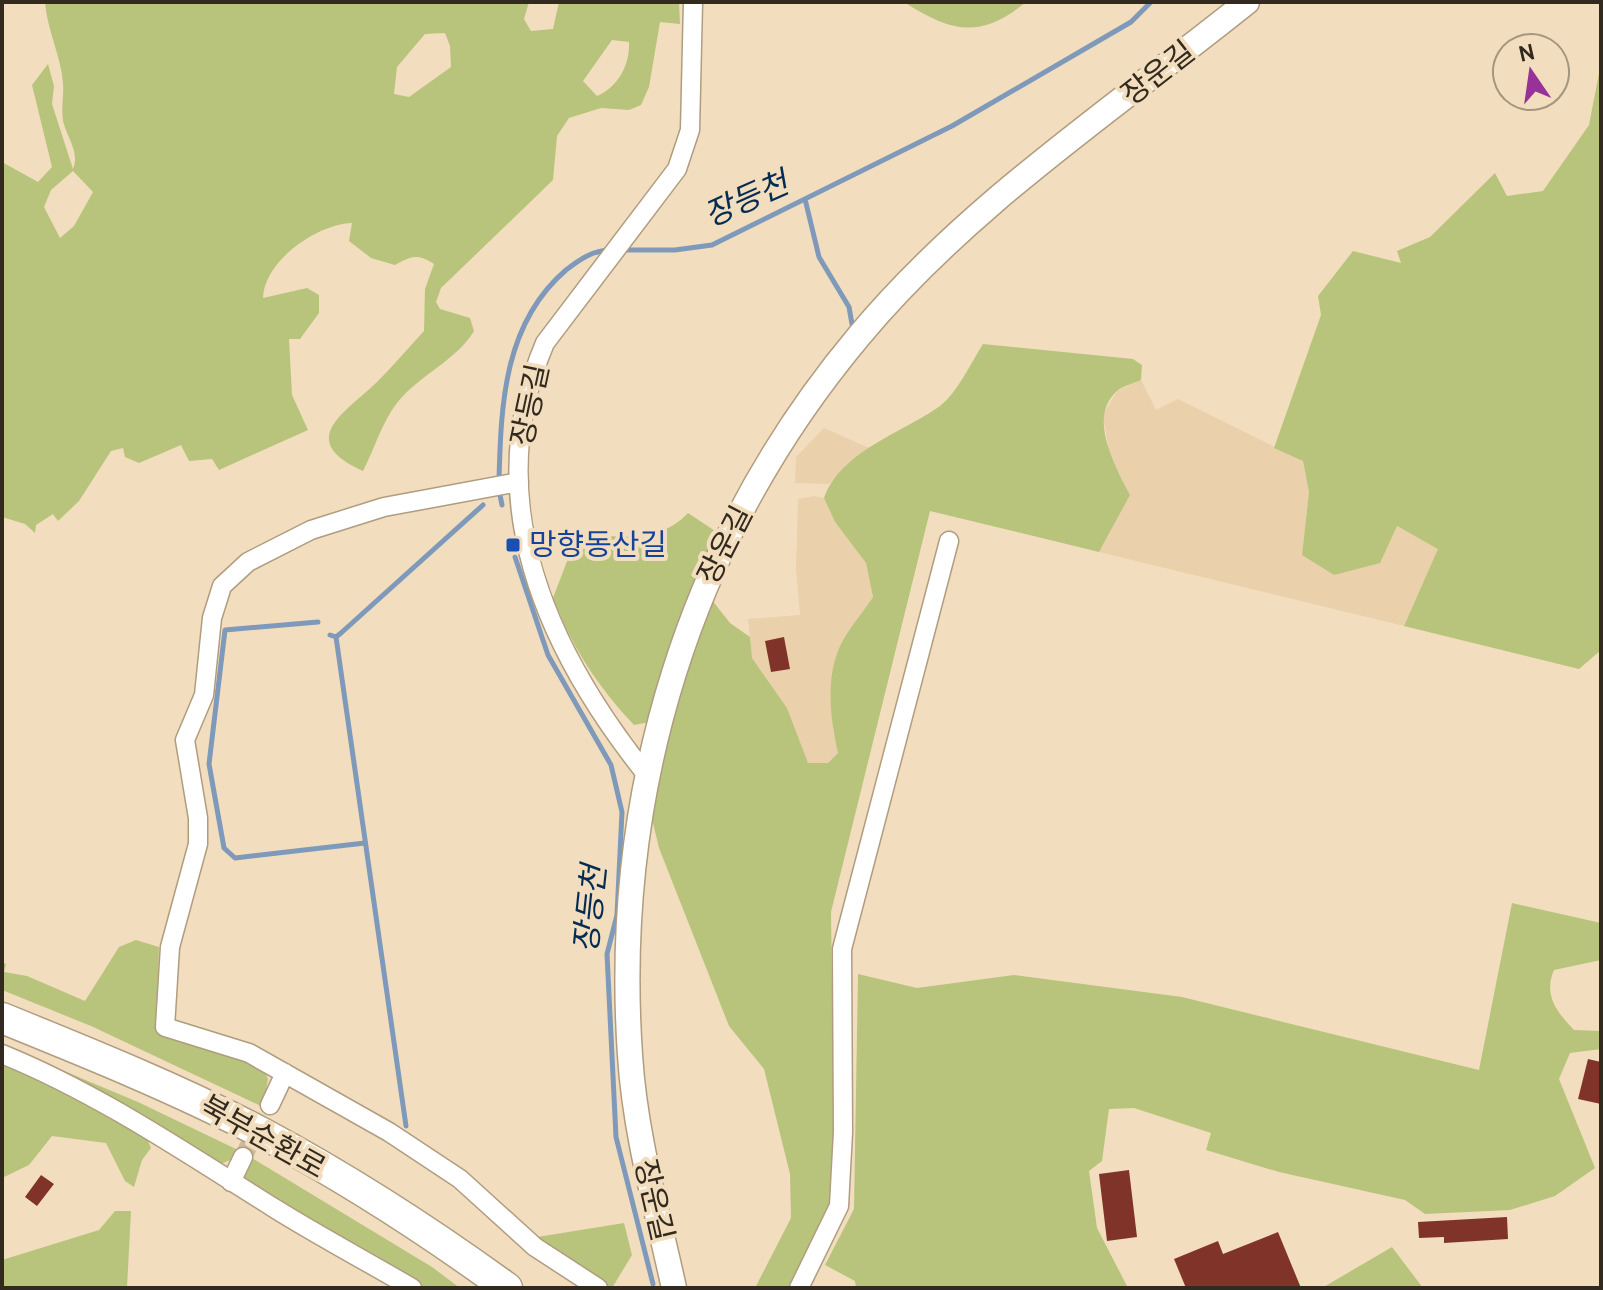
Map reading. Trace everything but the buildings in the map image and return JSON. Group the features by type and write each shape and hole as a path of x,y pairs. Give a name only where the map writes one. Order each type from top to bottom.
{"main road":[{"name":"북부순환로","path":"2,1018 179,1092 266,1135 390,1209 507,1288"}],"street":[{"name":"장등길","path":"646,774 617,738 559,646 537,587 506,484 520,437 532,374 545,343 637,227 677,169 690,130 693,2"},
{"name":"장운길","path":"674,1288 643,1157 630,1055 628,961 634,845 646,774 702,589 776,451 860,335 932,260 1008,190 1247,2"},
{"path":"506,484 384,507 311,530 248,562 222,586 212,618 204,695 185,740 198,818 198,844 170,947 165,1027 249,1053 389,1132 460,1179 535,1247 598,1288"},
{"path":"799,1288 839,1206 843,1132 842,949 949,541"},
{"path":"2,1054 60,1081 412,1288"},
{"path":"270,1105 285,1073"},
{"path":"231,1182 243,1157"}],"shaded area":[{"path":"1141,380 1156,410 1178,399 1303,461 1309,492 1302,555 1396,526 1439,548 1404,626 1099,552 1130,495 1109,452 1103,415 1117,391"},
{"path":"824,428 869,448 829,484 795,483 796,457"},
{"path":"824,498 835,522 866,563 873,597 837,654 832,687 833,732 838,753 828,763 808,764 787,708 752,658 748,619 800,615 796,569 798,499"}],"green space":[{"path":"45,2 529,2 524,19 531,31 553,29 559,2 679,2 680,24 660,22 649,87 641,105 629,110 601,108 569,118 557,136 553,180 441,288 436,302 440,309 470,318 474,331 457,351 397,403 363,471 343,460 332,448 329,437 332,426 424,331 425,289 434,264 419,257 395,265 371,258 349,241 352,223 323,230 295,247 272,271 263,298 307,288 319,295 319,313 300,339 289,339 292,395 308,430 219,470 212,459 189,461 181,445 139,463 125,457 123,448 111,451 79,501 58,521 53,514 36,525 35,533 25,524 2,517 2,162 38,182 52,167 32,85 48,64 54,86 52,104 73,169 75,163 63,121 62,73","holes":["445,33 450,46 451,67 409,97 394,94 397,67 425,34","612,40 629,42 625,67 611,87 597,96 583,81","73,171 93,192 74,226 60,238 44,207 51,190"]},
{"path":"904,2 1026,2 994,22 965,28 936,20"},
{"path":"1601,63 1601,650 1579,669 1404,626 1438,549 1397,526 1380,563 1334,575 1302,555 1309,492 1303,461 1274,448 1321,315 1318,296 1353,251 1401,263 1397,251 1430,237 1495,173 1507,196 1543,191 1589,125"},
{"path":"983,344 1133,359 1142,365 1141,380 1118,390 1104,414 1107,442 1130,495 1099,552 930,511 831,912 834,1132 831,1204 790,1288 755,1288 791,1218 790,1174 764,1069 729,1026 659,848 648,802 708,595 730,623 750,637 752,658 787,708 808,763 828,763 838,753 831,704 834,666 844,639 873,597 866,563 835,522 824,498 832,482 858,455 940,406 958,386"},
{"path":"688,513 715,531 650,722 634,725 587,666 553,598 577,535 651,534 664,530"},
{"path":"1512,903 1601,923 1601,960 1554,970 1551,979 1554,1003 1574,1030 1601,1031 1601,1049 1570,1053 1559,1079 1595,1168 1555,1196 1510,1210 1425,1214 1405,1200 1279,1172 1206,1150 1211,1133 1134,1108 1109,1109 1102,1161 1089,1171 1097,1228 1128,1288 856,1288 855,1281 825,1265 854,1209 858,974 917,988 1014,975 1182,997 1479,1070"},
{"path":"136,940 159,947 156,1031 263,1067 268,1079 263,1107 91,1026 2,990 2,962 6,964 4,972 27,976 85,1001 119,947"},
{"path":"2,1045 138,1102 238,1150 233,1159 220,1164 2,1049"},
{"path":"2,1062 57,1086 147,1139 151,1148 142,1160 134,1187 125,1181 106,1143 52,1136 29,1165 2,1178"},
{"path":"247,1155 432,1267 460,1288 423,1288 247,1186 242,1179"},
{"path":"115,1211 131,1211 127,1288 2,1288 2,1260 99,1230"},
{"path":"624,1223 632,1255 612,1288 531,1238"},
{"path":"1392,1247 1423,1288 1322,1288"}],"waterway":[{"name":"장등천","path":"620,250 675,250 712,245 952,126 1131,22 1151,2"},
{"path":"805,199 819,257 849,307 852,324"},
{"name":"장등천","path":"499,480 502,423 510,366 530,314 545,291 566,270 581,259 610,250"},
{"name":"장등천","path":"499,490 502,505"},
{"path":"330,635 336,637 341,633 483,505"},
{"name":"장등천","path":"515,557 548,655 611,765 622,812 617,915 607,954 616,1137 653,1284"},
{"path":"318,622 225,630 209,764 224,848 235,858 365,843"},
{"path":"336,637 406,1126"}],"tunnel":[{"path":"243,1157 270,1105"}],"place":[{"name":"망향동산길","path":"513,545"}]}
